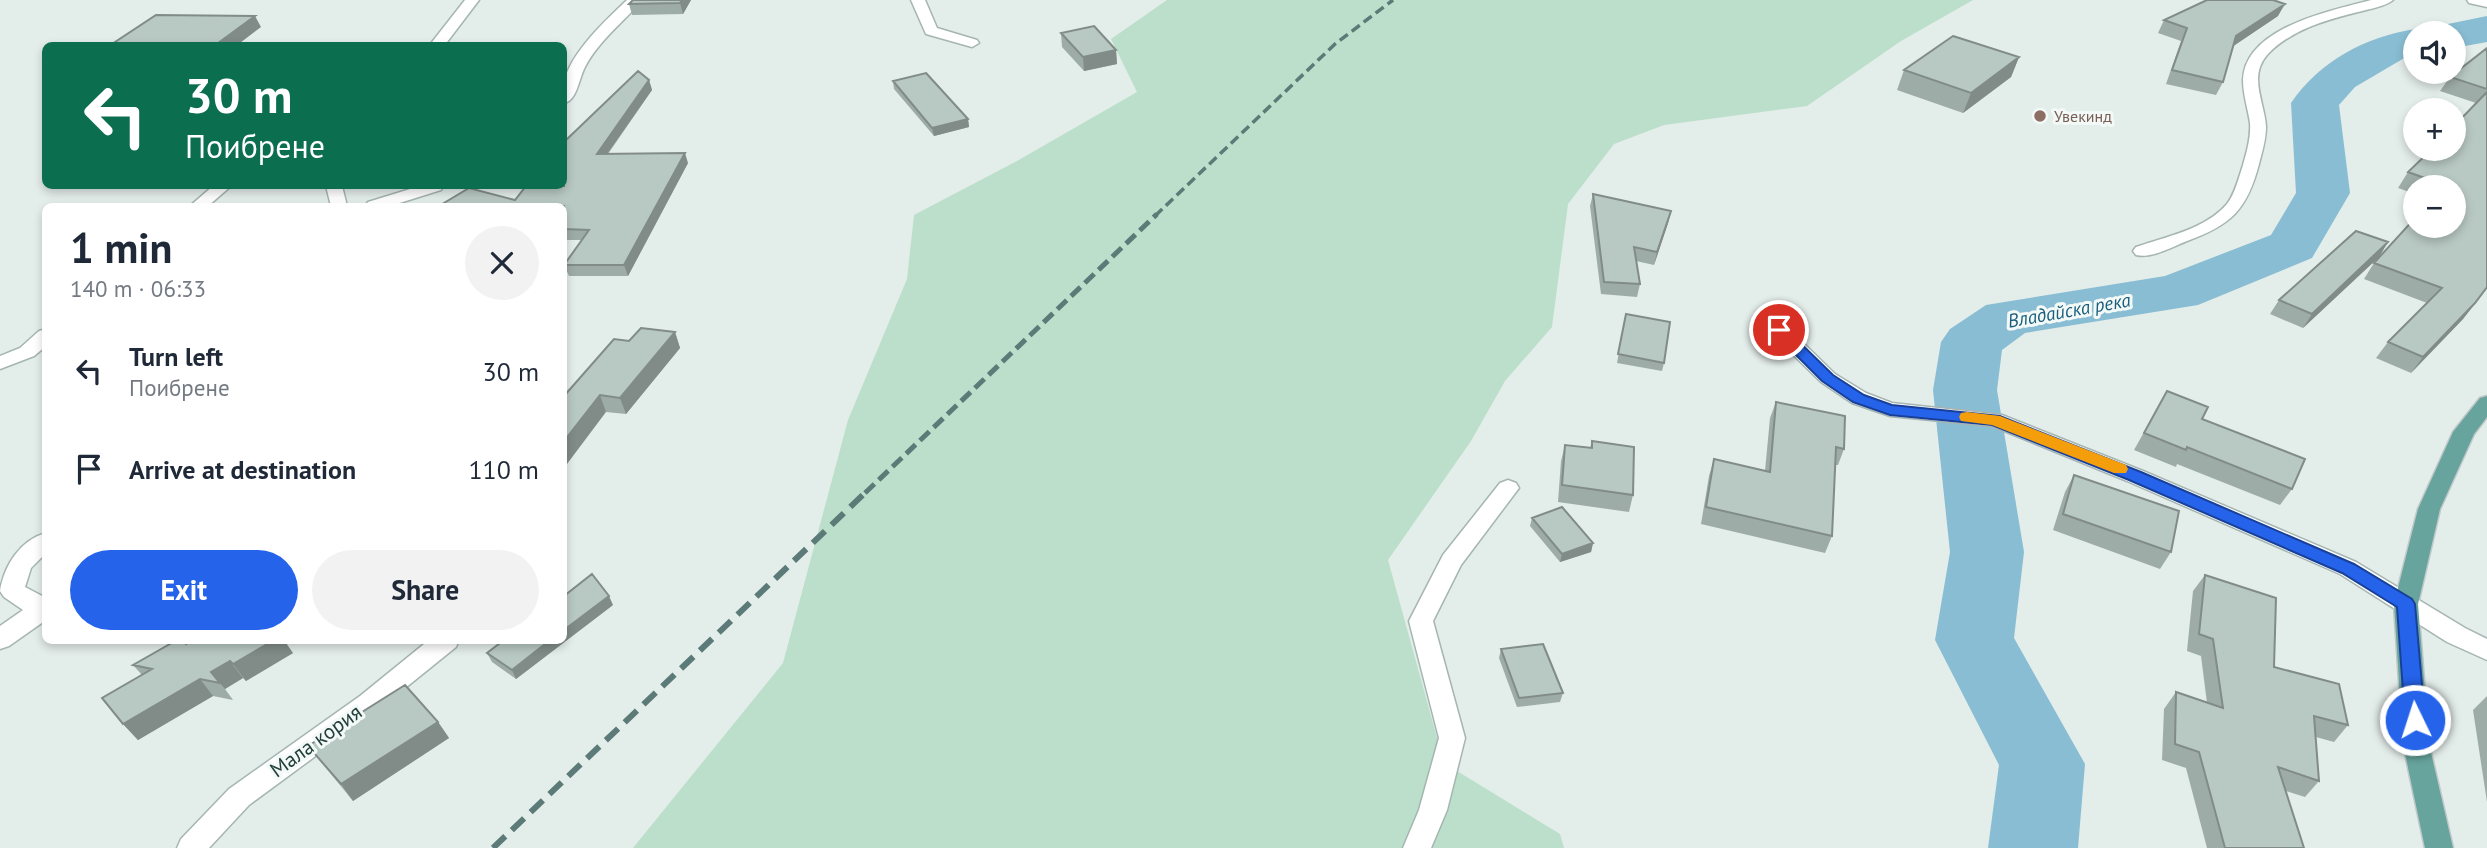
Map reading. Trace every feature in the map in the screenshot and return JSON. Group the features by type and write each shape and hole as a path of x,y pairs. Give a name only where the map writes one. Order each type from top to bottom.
{"main road":[{"path":"2439,848 2416,744 2406,604 2429,509 2464,432 2487,403"}],"street":[{"path":"439,42 472,0"},
{"path":"567,92 578,66 606,27 635,0"},
{"path":"918,0 931,31 972,43"},
{"path":"2142,251 2210,224 2234,207 2245,181 2258,129 2248,82 2252,65 2272,43 2324,15 2386,0"},
{"path":"2474,0 2487,3"},
{"path":"202,203 219,189"},
{"path":"383,203 426,189"},
{"path":"1779,330 1828,378 1859,398 1890,410 1995,420 2135,476 2336,563 2456,635 2487,650"},
{"path":"0,363 36,356"},
{"path":"1417,848 1433,810 1452,738 1421,621 1451,561 1508,488"},
{"path":"42,544 30,552 14,573 12,591 42,607"},
{"path":"0,639 42,609"},
{"name":"Мала кория","path":"191,848 239,797 369,703 442,644"}],"green space":[{"path":"1167,0 1973,0 1901,41 1807,106 1664,125 1614,144 1568,204 1552,327 1505,381 1471,441 1388,560 1444,763 1560,834 1564,848 633,848 783,663 848,420 907,279 914,215 1017,161 1137,92 1111,39"}],"building":[{"path":"633,0 682,0 680,3 629,4"},
{"path":"2207,0 2273,0 2285,4 2236,36 2223,82 2172,70 2187,28 2164,20"},
{"path":"156,15 255,16 219,42 115,42"},
{"path":"1094,26 1116,50 1083,57 1061,33"},
{"path":"1953,36 2019,57 1971,93 1904,70"},
{"path":"2487,48 2487,89 2466,82 2466,64"},
{"path":"638,71 649,80 597,154 685,153 624,265 567,265 567,261 589,230 567,229 567,203 444,203 467,189 515,200 524,189 567,189 567,139"},
{"path":"926,73 968,119 932,128 893,81"},
{"path":"2487,92 2487,287 2423,357 2388,342 2442,288 2374,263 2403,231 2403,238 2466,238 2466,175 2416,175 2408,172 2419,161 2466,161 2466,114"},
{"path":"1593,194 1671,211 1657,252 1634,247 1640,284 1604,282"},
{"path":"2356,231 2388,242 2312,314 2279,300"},
{"path":"1626,314 1670,322 1664,363 1618,354"},
{"path":"641,328 675,332 620,398 600,395 567,437 567,393 614,339 629,341"},
{"path":"2167,391 2208,407 2202,419 2305,459 2292,489 2187,447 2186,450 2144,433"},
{"path":"1776,402 1845,416 1844,449 1836,447 1832,536 1706,507 1714,459 1770,472"},
{"path":"1592,441 1634,447 1633,495 1562,485 1565,445 1592,448"},
{"path":"2074,475 2179,511 2171,552 2063,514"},
{"path":"1562,507 1593,543 1562,554 1532,518"},
{"path":"592,574 609,596 567,628 567,594"},
{"path":"2205,575 2276,598 2274,667 2339,684 2348,725 2314,716 2319,781 2278,767 2304,848 2225,848 2199,752 2175,744 2176,692 2223,708 2213,639 2199,634"},
{"path":"170,644 267,644 233,664 230,661 211,672 220,683 200,679 123,724 102,698 152,669 133,665"},
{"path":"499,644 545,644 512,670 487,653"},
{"path":"1543,644 1563,693 1519,698 1501,649"},
{"path":"405,685 438,722 341,784 308,746"}],"waterway":[{"name":"Владайска река","path":"2466,33 2487,29"},
{"name":"Владайска река","path":"2033,848 2042,764 1974,640 1987,552 1965,390 1972,342 2007,318 2177,292 2292,246 2323,193 2315,103 2338,77 2393,46 2403,44"}],"railway":[{"path":"1155,216 1335,44 1393,0"},
{"path":"865,493 1157,214"},
{"path":"493,848 867,491"}],"slow traffic":[{"path":"1967,417 1995,420 2120,469"}],"place":[{"name":"Увекинд","path":"2040,116"}],"route":[{"path":"1779,330 1828,378 1859,398 1890,410 1995,420 2135,476 2348,568 2406,604 2415,720"}]}
